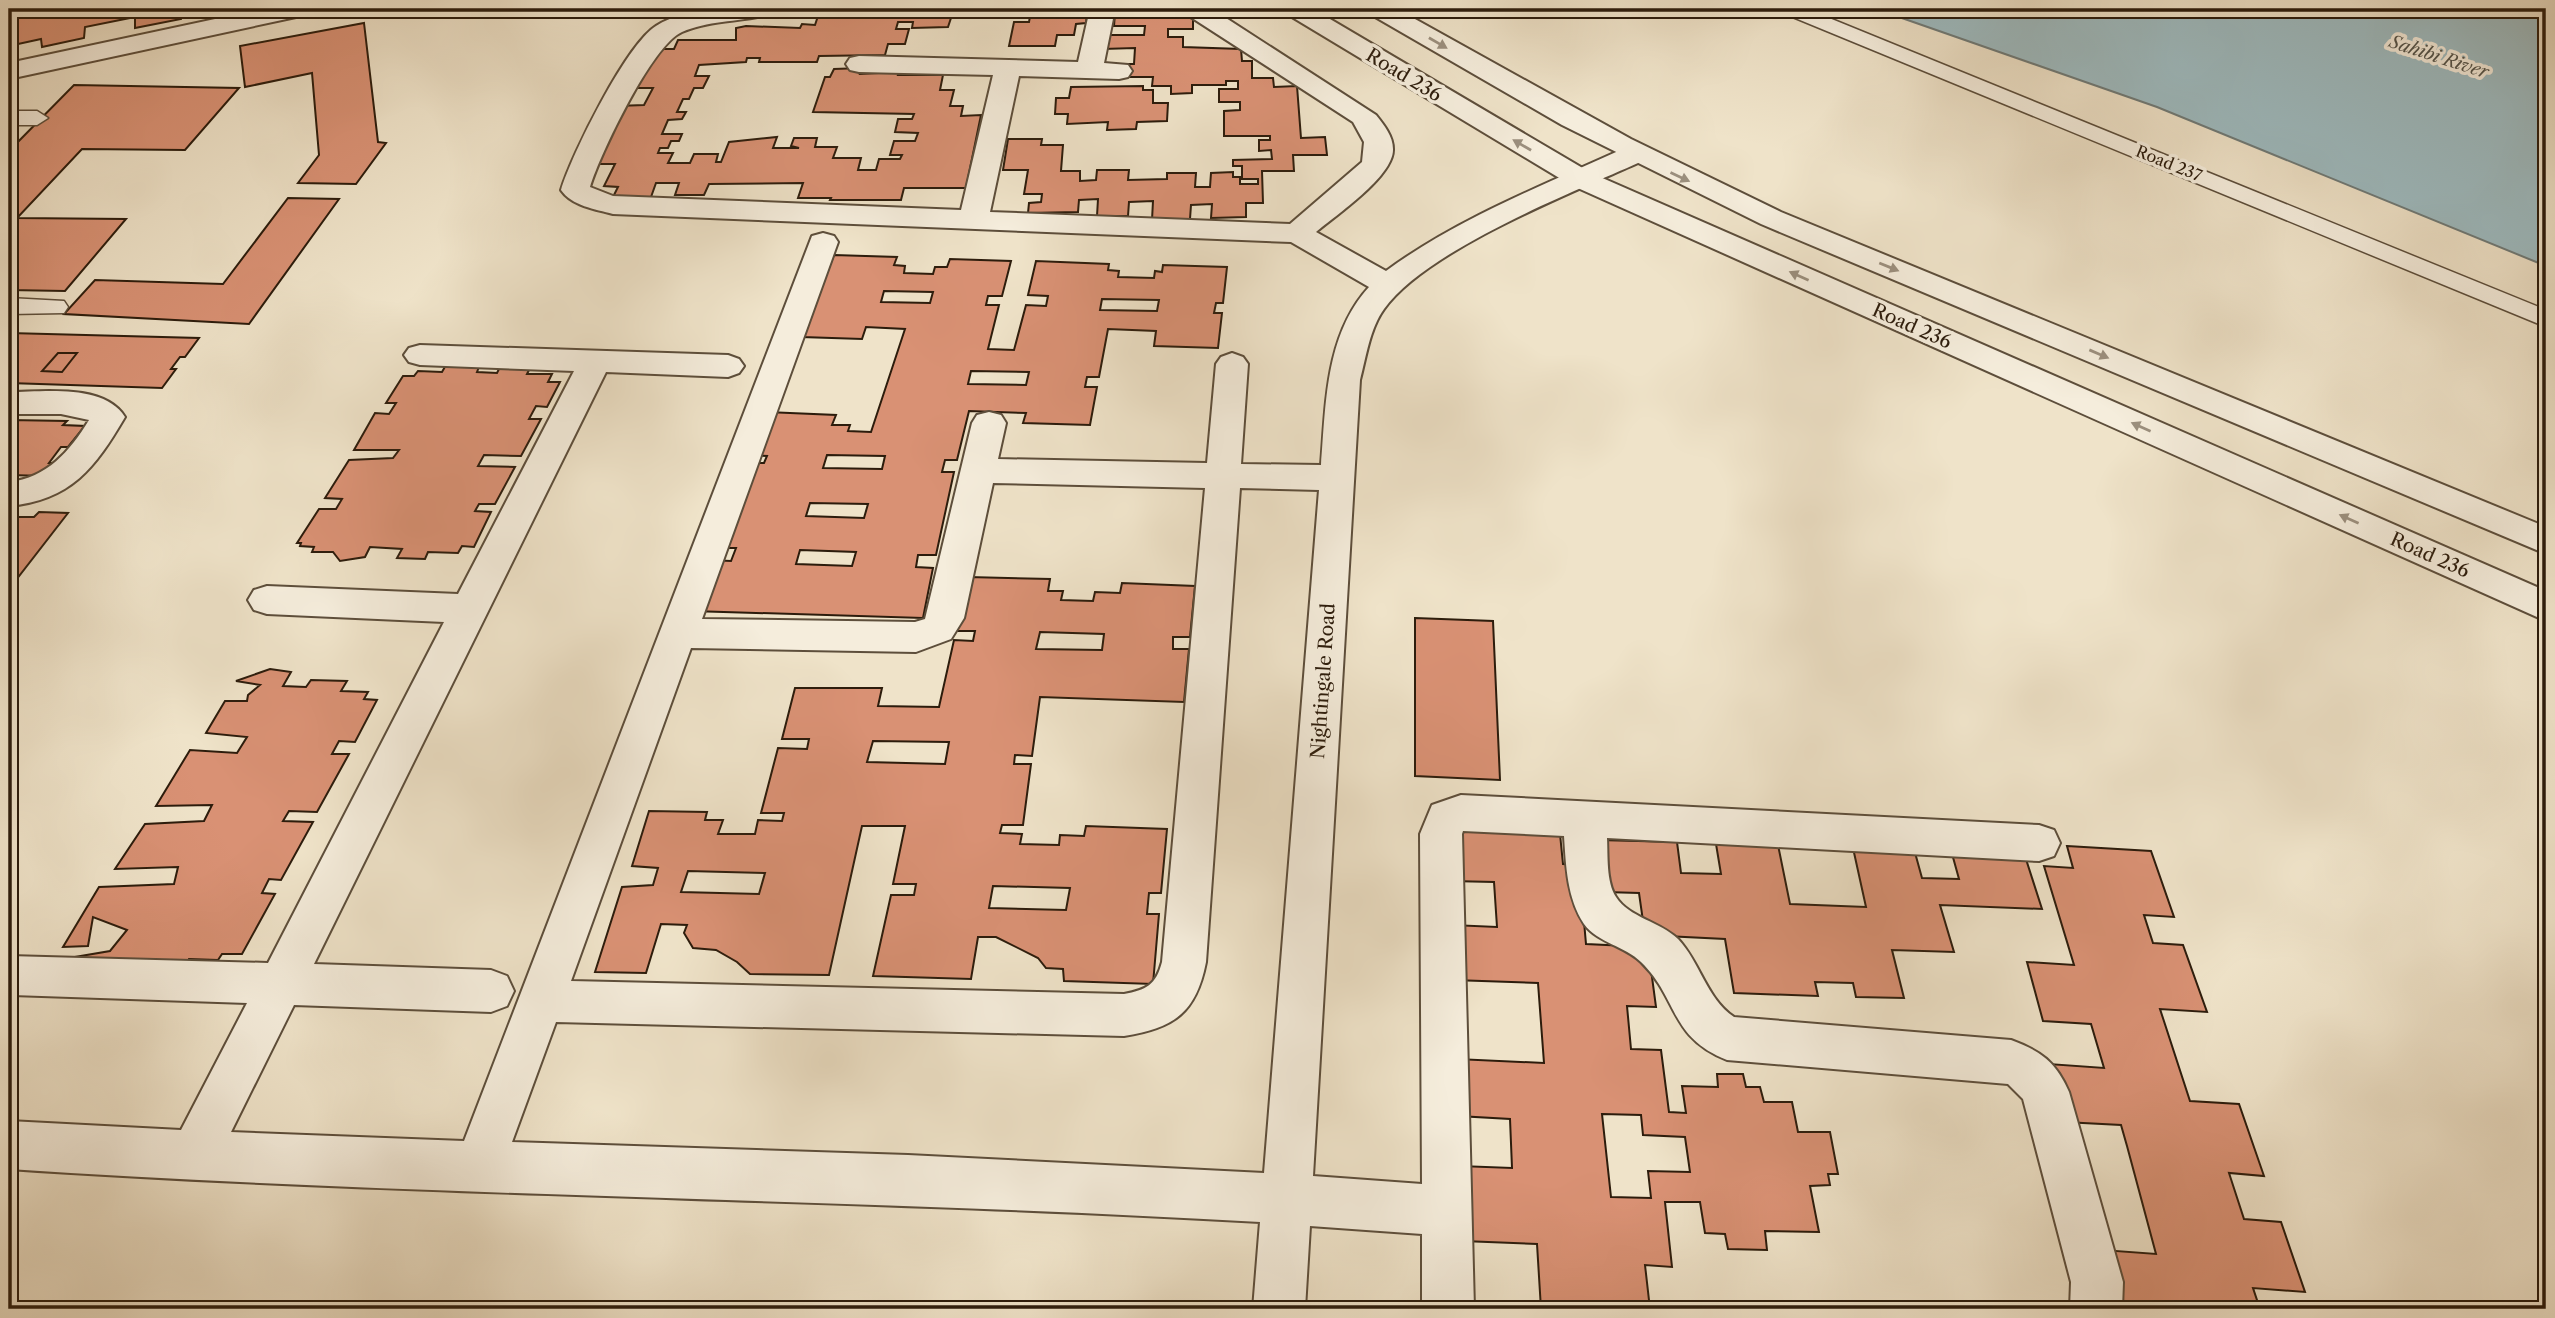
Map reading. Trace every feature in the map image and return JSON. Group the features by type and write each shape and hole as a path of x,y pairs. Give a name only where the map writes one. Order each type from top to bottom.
{"street":[{"path":"9,71 296,9"},
{"path":"762,9 680,25 658,36 638,62 575,190 613,205 1297,233 1388,285"},
{"path":"1089,70 1102,9"},
{"path":"1195,9 1363,116 1375,134 1379,153 1372,168 1297,233"},
{"name":"Road 236","path":"1296,9 1581,179 2546,607"},
{"path":"1379,9 1570,120 1771,218 2546,541"},
{"path":"859,64 1119,71"},
{"path":"974,219 1009,68"},
{"name":"Nightingale Road","path":"1279,1309 1344,380 1370,305 1388,285 1452,241 1635,154"},
{"path":"480,1164 823,242"},
{"path":"420,355 728,366"},
{"path":"194,1156 595,361"},
{"path":"541,1001 1124,1015 1155,1011 1180,988 1232,364"},
{"path":"9,403 86,406 100,409 108,417 89,449 55,483 37,490 9,494"},
{"path":"678,633 916,637 929,634 945,618 989,423"},
{"path":"978,471 1338,478"},
{"path":"267,600 471,609"},
{"path":"1448,1309 1441,834 1447,817 1461,813 2039,843"},
{"path":"1584,820 1595,901 1608,918 1654,945 1665,957 1701,1019 1711,1031 1727,1038 2011,1062 2025,1067 2038,1078 2045,1092 2097,1282 2096,1309"},
{"path":"12,975 491,991"},
{"path":"9,1145 194,1156 480,1164 1285,1197 1447,1211"}],"lane":[{"name":"Road 237","path":"1790,9 2546,319"},
{"path":"9,118 37,118"},
{"path":"9,306 55,307"}],"water":[{"name":"Sahibi River","path":"1876,9 2546,11 2546,266 2157,107"}],"building":[{"path":"12,9 192,11 181,13 181,19 135,28 135,17 85,27 84,38 42,47 41,39 9,46"},
{"path":"905,9 966,9 964,18 951,18 948,27 912,28 913,22 898,22 896,29 909,29 905,44 888,44 885,55 819,56 817,62 759,62 760,58 747,58 746,62 699,65 695,76 709,76 703,88 694,88 689,99 683,99 677,112 686,112 682,119 668,120 662,134 682,134 679,141 671,141 668,148 660,148 658,153 673,153 668,163 690,163 694,154 718,154 716,162 721,162 729,142 777,137 773,148 799,148 791,146 794,138 817,138 815,147 837,147 833,158 861,158 858,170 876,170 879,159 900,159 902,155 890,155 894,141 915,141 918,133 895,132 898,119 912,119 914,114 813,112 825,77 830,77 834,69 862,68 860,74 899,72 898,75 943,75 940,90 954,90 950,106 963,106 961,116 981,115 966,188 904,188 901,200 830,200 831,198 798,198 803,183 709,184 704,195 675,195 679,183 656,183 651,197 613,197 618,187 604,186 615,164 588,164 617,106 644,105 653,88 634,88 655,55 654,49 674,49 678,40 736,40 736,28 746,26 800,28 802,24 815,25 819,13 829,13 828,17 903,17"},
{"path":"1017,9 1088,9 1086,23 1076,24 1074,35 1057,35 1055,46 1009,46 1014,22 1029,22 1031,11"},
{"path":"1140,9 1179,9 1179,16 1193,16 1193,29 1168,29 1168,37 1183,37 1183,47 1241,49 1242,61 1252,61 1252,78 1273,78 1274,87 1297,86 1301,138 1325,137 1327,155 1293,155 1294,171 1262,171 1263,203 1246,203 1246,217 1211,218 1212,204 1191,205 1190,219 1152,220 1153,201 1129,202 1128,216 1097,216 1098,199 1079,200 1078,212 1028,213 1029,203 1041,202 1042,194 1024,194 1028,170 1003,170 1008,139 1042,139 1041,145 1063,145 1061,171 1080,171 1080,181 1096,180 1097,170 1129,170 1128,180 1167,179 1167,173 1196,173 1195,187 1210,187 1211,173 1233,172 1233,177 1240,177 1240,184 1258,184 1258,179 1242,179 1242,166 1233,166 1233,160 1272,159 1271,150 1259,151 1259,140 1270,140 1270,136 1224,136 1224,111 1240,110 1240,102 1219,102 1219,89 1238,89 1238,81 1226,81 1226,85 1192,85 1192,93 1171,94 1171,86 1152,86 1153,77 1126,77 1127,64 1134,64 1135,48 1103,49 1104,35 1144,35 1145,26 1114,26 1115,13 1140,13"},
{"path":"364,23 378,142 386,143 356,184 298,183 319,155 312,73 245,87 240,46"},
{"path":"74,85 239,88 185,150 82,149 17,218 126,219 65,291 9,290 9,151"},
{"path":"1143,86 1143,90 1153,90 1153,103 1168,103 1167,121 1137,122 1136,129 1107,130 1108,122 1067,124 1068,114 1055,114 1056,98 1069,98 1071,87"},
{"path":"288,198 339,199 249,324 64,314 95,280 223,284"},
{"path":"834,255 897,257 894,265 905,266 904,273 933,274 935,267 947,267 950,259 1011,261 1002,296 988,296 986,305 999,305 988,349 1014,350 1026,305 1046,306 1048,296 1028,295 1036,261 1109,264 1108,270 1119,271 1118,277 1154,278 1155,271 1162,272 1163,265 1227,267 1223,303 1216,303 1214,313 1222,313 1218,348 1154,346 1156,331 1108,329 1099,377 1087,377 1085,387 1097,387 1090,425 1023,423 1026,413 969,411 957,460 945,460 942,472 954,472 936,555 918,555 916,567 933,568 923,618 692,611 710,560 731,561 736,548 715,548 748,463 764,463 767,456 751,455 767,412 836,415 832,425 850,425 848,431 871,432 905,329 866,327 862,339 802,337","holes":["884,291 933,292 930,303 881,302","1102,299 1159,300 1157,311 1100,310","971,371 1029,372 1026,385 968,384","827,455 885,456 882,469 823,468","810,503 868,504 864,518 806,516","800,550 856,552 852,566 796,564"]},
{"path":"9,333 199,338 185,357 180,357 171,369 176,369 162,388 9,383","holes":["58,353 77,353 62,372 42,371"]},
{"path":"58,353 77,353 62,372 42,371"},
{"path":"446,365 479,367 477,372 497,373 500,367 530,368 527,374 552,374 548,382 560,382 547,407 536,406 529,419 541,419 521,456 484,455 478,466 515,467 495,504 479,504 475,511 491,512 474,547 462,546 458,553 428,552 425,559 397,558 402,549 370,547 365,557 340,561 333,552 312,552 314,547 300,546 301,543 297,543 319,509 336,509 342,499 325,498 349,460 393,458 399,450 354,450 375,413 389,414 396,403 386,403 403,376 414,376 418,371 442,372"},
{"path":"9,420 67,421 63,425 85,426 68,447 61,447 49,463 56,463 46,476 9,475"},
{"path":"9,511 16,511 12,517 34,517 39,512 68,513 9,589"},
{"path":"968,577 1050,579 1048,591 1063,591 1061,600 1093,601 1095,592 1120,593 1122,583 1195,586 1190,637 1173,637 1173,649 1189,649 1184,702 1040,697 1032,756 1015,755 1014,764 1031,764 1023,825 1002,825 1000,833 1022,834 1020,844 1059,845 1060,835 1084,836 1086,826 1167,829 1161,893 1149,893 1147,914 1159,914 1153,984 1064,981 1063,969 1046,968 1038,958 996,937 978,937 971,979 873,976 891,895 914,895 916,884 893,884 905,826 862,826 829,975 750,974 737,962 716,950 693,948 684,933 687,925 661,924 646,973 595,972 622,887 653,885 658,868 632,866 649,811 707,812 705,820 723,820 718,834 755,834 758,820 782,821 784,813 761,813 778,748 807,749 809,739 782,739 795,688 882,688 878,706 939,707 954,640 973,641 975,631 955,631","holes":["1040,632 1104,634 1102,650 1036,649","873,741 949,742 945,764 867,762","688,871 765,873 759,894 681,892","993,886 1070,888 1066,910 989,908"]},
{"path":"1415,618 1493,621 1500,780 1415,776"},
{"path":"270,669 291,672 283,686 306,687 311,680 347,681 341,691 368,692 364,699 377,700 355,742 339,741 332,754 349,754 317,812 289,811 283,821 313,822 281,880 269,879 262,893 275,894 242,954 222,954 218,960 189,959 185,967 57,960 110,951 127,930 93,917 88,946 63,947 99,887 174,884 178,867 115,869 145,824 204,821 212,805 156,806 190,750 237,753 247,737 206,733 225,701 247,701 248,695 260,685 236,681"},
{"path":"1448,830 1560,834 1563,864 1579,865 1586,944 1648,947 1656,1007 1627,1006 1631,1049 1661,1050 1669,1112 1686,1113 1682,1086 1718,1087 1717,1074 1743,1074 1746,1087 1760,1087 1764,1102 1792,1102 1798,1132 1830,1132 1838,1174 1828,1174 1830,1185 1810,1186 1819,1232 1765,1231 1767,1250 1728,1249 1725,1234 1705,1233 1700,1202 1665,1202 1672,1267 1645,1265 1650,1309 1541,1309 1537,1244 1463,1241 1460,1166 1512,1168 1510,1119 1458,1116 1457,1059 1544,1063 1538,983 1453,980 1452,925 1497,927 1494,882 1451,881","holes":["1602,1114 1641,1115 1643,1135 1685,1137 1690,1172 1648,1171 1651,1198 1611,1197"]},
{"path":"1598,840 1677,842 1681,873 1721,874 1716,844 1778,845 1790,904 1866,907 1853,848 1914,849 1922,878 1959,879 1951,850 2024,853 2042,909 1940,905 1954,952 1892,950 1904,998 1856,997 1853,983 1815,982 1818,996 1734,993 1725,939 1645,935 1639,893 1605,892"},
{"path":"2067,846 2151,851 2174,917 2144,915 2153,943 2183,945 2207,1012 2160,1009 2190,1101 2239,1104 2264,1176 2229,1173 2244,1219 2281,1222 2305,1292 2253,1288 2260,1309 2120,1309 2103,1250 2156,1254 2121,1125 2064,1122 2049,1064 2104,1068 2091,1024 2043,1021 2027,962 2074,965 2044,866 2073,868"}]}
